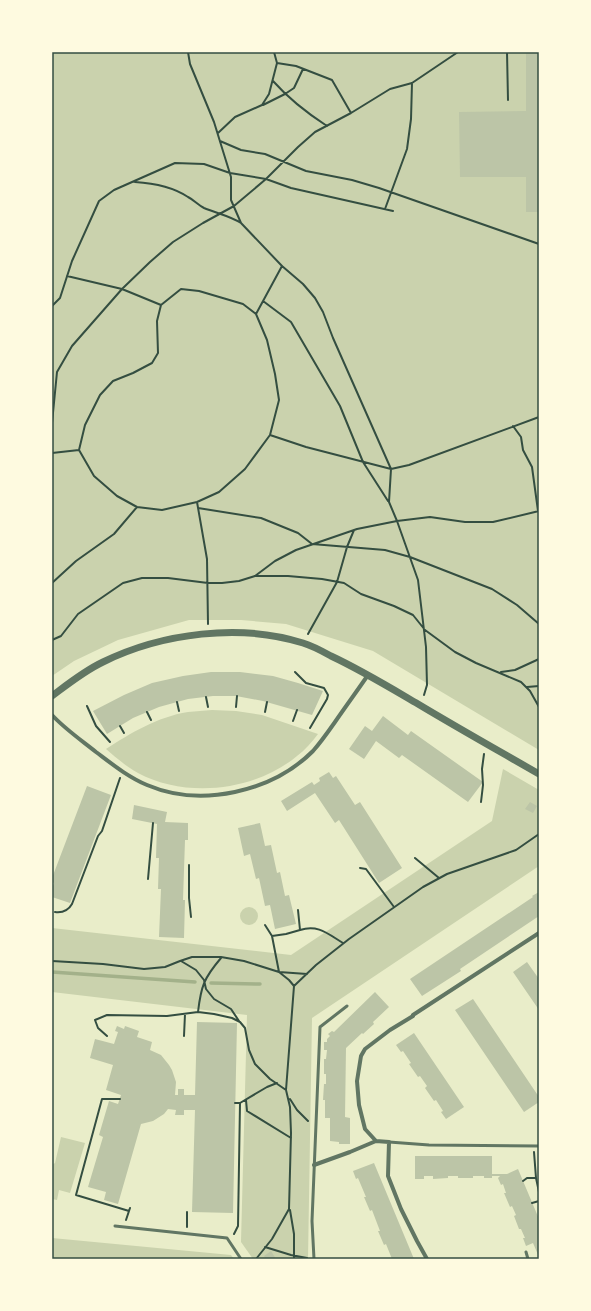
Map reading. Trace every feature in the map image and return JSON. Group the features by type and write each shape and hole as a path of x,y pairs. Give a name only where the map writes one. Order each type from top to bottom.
{"street":[{"path":"52,696 83,673 102,663 124,652 159,641 208,634 241,634 284,638 304,644 351,665 539,774"},
{"path":"52,715 81,740 137,781 159,790 185,794 225,794 257,786 274,779 286,772 314,750 368,675"},
{"path":"376,1141 365,1129 359,1105 357,1080 361,1056 365,1049 390,1030 539,933"},
{"path":"314,1165 376,1141 390,1142 388,1176 404,1215 427,1259"}],"lane":[{"path":"314,1259 312,1221 320,1028 347,1006"},
{"path":"390,1142 429,1145 539,1146"},
{"path":"115,1226 227,1238 241,1259"},
{"path":"526,1252 528,1259"}],"path":[{"path":"188,52 190,64 218,133 231,177 231,200 241,223"},
{"path":"262,105 269,94 277,63 274,52"},
{"path":"52,423 58,372 72,346 122,289 150,262 173,242 234,206 266,179 315,132 351,113 390,89 412,83 458,52"},
{"path":"507,52 508,100"},
{"path":"277,63 296,66 332,80 351,113"},
{"path":"218,133 235,117 285,94 294,88 303,69"},
{"path":"273,80 285,94 309,114 327,126"},
{"path":"385,209 407,149 411,119 412,83"},
{"path":"220,141 241,150 265,154 306,171 352,180 379,188 539,244"},
{"path":"52,306 60,298 72,261 99,201 114,190 175,163 204,164 230,173 266,179 291,188 393,211"},
{"path":"134,181 151,183 188,196 201,207 235,219 241,223 282,266 303,284 315,298 323,312 391,469 389,502"},
{"path":"256,314 282,266"},
{"path":"67,276 122,289 161,305"},
{"path":"180,289 199,291 243,304 256,314 267,340 276,374 278,400 270,435 245,469 219,492 197,502 162,510 137,506 117,496 94,476 79,450 85,425 100,395 113,381 152,363 158,353 157,321 161,305 180,289"},
{"path":"263,301 291,322 340,406 363,462 389,502 397,521 418,580 425,630 428,670 427,685 424,695"},
{"path":"270,435 306,447 391,469 409,465 539,417"},
{"path":"52,640 61,636 78,614 123,583 142,578 168,578 208,583 239,581 254,576 282,557 296,550 354,530 397,521 430,518 465,522 493,522 539,511 532,467 523,450 521,437 513,426"},
{"path":"52,453 79,450"},
{"path":"197,502 206,559 208,583 208,624"},
{"path":"52,583 76,561 114,534 137,506"},
{"path":"198,508 261,518 298,533 312,544 384,550 410,557 492,589 518,605 539,624"},
{"path":"308,634 337,582 347,547 354,530"},
{"path":"254,576 288,576 322,579 344,584 362,594 413,616 425,630 455,652 476,663 521,682 530,691 539,707"},
{"path":"500,673 515,670 539,659"},
{"path":"294,672 306,683 324,688 328,695 310,728"},
{"path":"527,687 539,686"},
{"path":"206,696 208,707"},
{"path":"236,707 237,696"},
{"path":"177,702 179,711"},
{"path":"265,712 267,702"},
{"path":"87,706 96,726 110,742"},
{"path":"293,721 297,710"},
{"path":"147,712 151,720"},
{"path":"120,726 124,733"},
{"path":"481,802 484,754"},
{"path":"55,912 64,912 70,909 98,836 102,831 123,772"},
{"path":"148,879 153,823"},
{"path":"315,1130 297,1110 289,1098 286,1090 294,986 343,943 423,887 447,874 516,850 539,834"},
{"path":"415,858 439,878"},
{"path":"189,865 189,898 191,917"},
{"path":"360,868 366,870 394,907"},
{"path":"298,910 300,930"},
{"path":"265,925 272,936 279,972 294,986"},
{"path":"272,936 313,927 326,932 343,943"},
{"path":"52,961 102,964 144,969 164,967 192,957 221,957 244,961 279,972 307,974"},
{"path":"198,1012 200,993 204,980 209,971 221,957"},
{"path":"180,961 196,970 204,980 206,989 214,999 231,1009 245,1028 249,1050 255,1064 286,1090"},
{"path":"107,1036 98,1028 96,1020 107,1015 167,1016 198,1012 214,1014 240,1022"},
{"path":"184,1036 185,1014"},
{"path":"235,1103 240,1103 267,1087 277,1083"},
{"path":"289,1098 291,1138 289,1209 294,1234 295,1258"},
{"path":"120,1099 102,1099 76,1195 129,1210 124,1227"},
{"path":"246,1100 246,1111 291,1138"},
{"path":"234,1234 238,1226 240,1103"},
{"path":"534,1146 536,1178 539,1192"},
{"path":"523,1181 527,1178 536,1178"},
{"path":"532,1203 539,1200"},
{"path":"256,1259 272,1239 289,1209"},
{"path":"187,1212 187,1234"},
{"path":"266,1247 295,1258 314,1259"}],"green space":[{"path":"52,52 539,52 539,750 373,651 286,624 241,620 189,620 118,640 74,661 52,676"},
{"path":"212,710 236,711 262,715 318,734 303,751 280,768 241,784 220,787 199,788 178,786 157,781 138,773 121,762 106,749 155,722 177,714"},
{"path":"503,769 539,790 539,866 312,1018 308,1259 253,1259 241,1242 247,1015 52,992 52,928 291,955 492,821"},
{"path":"249,907 255,910 258,916 255,922 249,925 243,922 240,916 243,910"},
{"path":"61,1137 85,1143 70,1193 59,1190 57,1200 52,1199 52,1165 55,1163"},
{"path":"52,1238 231,1255 234,1259 52,1259"}],"building":[{"path":"526,52 539,52 539,212 526,212 526,177 460,177 459,112 526,111"},
{"path":"211,672 240,672 273,676 323,691 312,715 263,701 236,696 213,696 188,699 159,707 133,718 107,734 93,711 152,683"},
{"path":"383,716 408,735 411,731 483,782 468,802 402,755 399,758 376,741 364,759 349,749 365,726 372,731"},
{"path":"329,772 333,778 336,776 355,805 360,802 402,868 379,883 339,820 335,823 315,793 287,811 281,801 312,782 314,785 320,781 319,778"},
{"path":"87,786 111,795 70,903 52,897 54,883 52,882 52,878"},
{"path":"530,802 537,806 533,813 525,809"},
{"path":"134,805 167,812 165,822 188,823 188,840 185,840 183,900 185,900 184,938 159,937 161,889 158,889 159,858 156,858 157,824 132,819"},
{"path":"260,823 265,846 271,845 277,873 280,872 285,896 289,895 296,924 275,929 270,905 265,906 259,878 256,879 250,854 244,856 238,828"},
{"path":"539,892 539,916 460,969 461,971 422,996 410,979"},
{"path":"527,962 539,979 539,1010 513,972"},
{"path":"375,992 389,1007 373,1022 374,1024 346,1048 345,1117 350,1118 350,1144 339,1144 339,1142 330,1141 330,1118 325,1118 325,1100 323,1100 326,1074 324,1074 324,1059 326,1059 327,1050 324,1050 324,1042 327,1042 327,1039 330,1036 328,1034 332,1031 334,1032"},
{"path":"473,999 539,1097 539,1102 524,1112 455,1010"},
{"path":"197,1022 237,1023 233,1213 192,1212 195,1110 184,1110 184,1115 175,1115 176,1110 168,1109 164,1114 153,1121 141,1124 118,1204 104,1200 106,1192 88,1187 103,1137 99,1135 109,1101 118,1104 121,1095 106,1090 113,1065 90,1058 95,1039 114,1044 118,1032 115,1031 117,1026 124,1029 125,1026 139,1031 137,1037 152,1042 150,1050 161,1055 172,1070 176,1082 175,1095 178,1095 178,1089 184,1089 184,1095 195,1095"},
{"path":"414,1033 464,1107 446,1119 436,1100 434,1101 425,1088 427,1086 420,1076 418,1077 409,1064 411,1063 403,1051 401,1052 396,1045"},
{"path":"415,1156 492,1156 492,1174 507,1174 518,1169 539,1219 539,1257 533,1243 526,1246 523,1238 525,1238 521,1229 519,1229 514,1216 516,1215 512,1206 510,1207 504,1193 506,1193 503,1184 501,1185 498,1178 500,1176 492,1176 492,1178 473,1176 473,1178 458,1178 458,1176 448,1176 448,1178 433,1179 433,1176 424,1176 424,1179 415,1179"},
{"path":"374,1163 414,1259 392,1259 386,1244 384,1245 378,1231 380,1231 372,1210 370,1211 364,1197 366,1197 358,1178 356,1179 353,1171"},
{"path":"271,1251 276,1259 266,1259 264,1256"}],"waterway":[{"path":"52,972 195,982"},
{"path":"211,983 260,984"}]}
